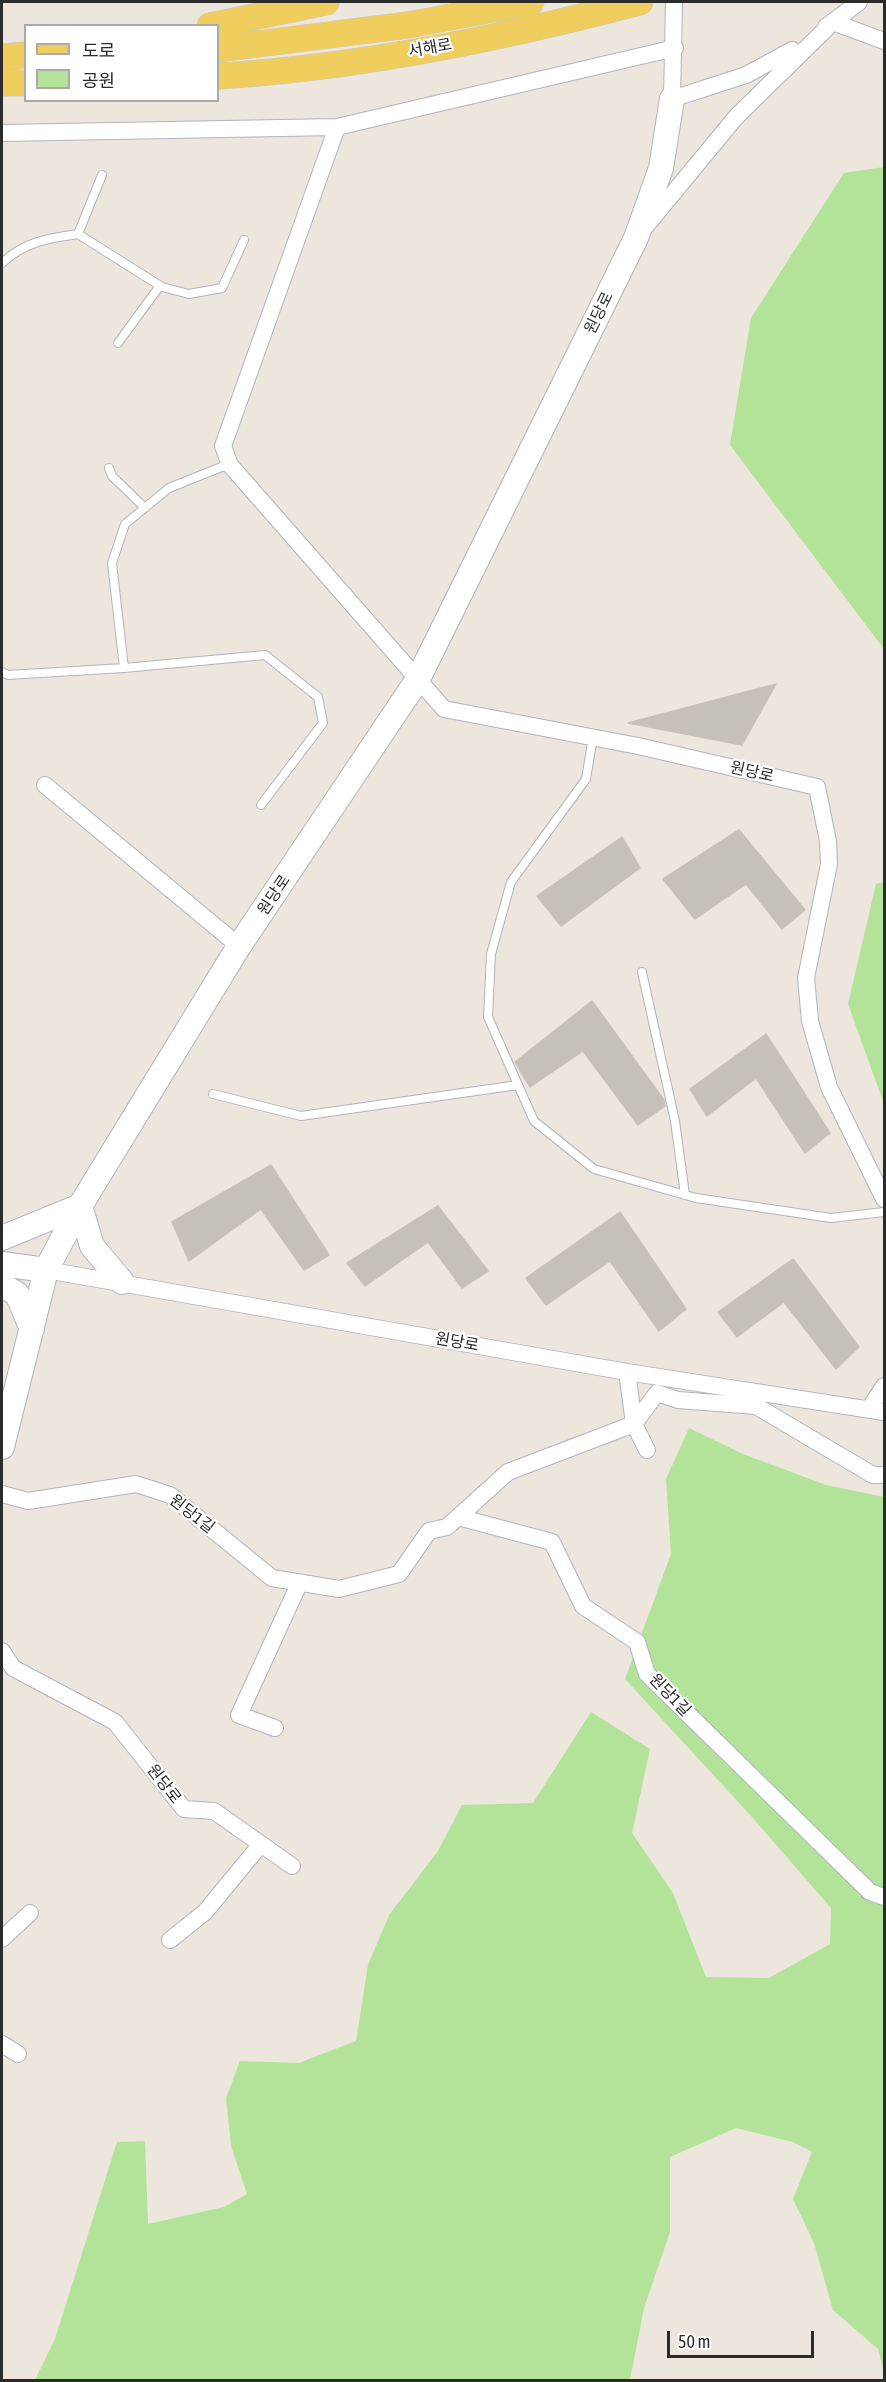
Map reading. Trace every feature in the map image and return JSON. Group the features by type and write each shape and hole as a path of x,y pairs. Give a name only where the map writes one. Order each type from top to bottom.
{"main road":[{"path":"219,24 326,2"},
{"name":"서해로","path":"219,49 408,25 531,2"},
{"name":"서해로","path":"219,76 423,50 628,5"},
{"path":"2,57 24,56"},
{"path":"2,83 24,83"}],"street":[{"path":"674,2 675,48 672,99 746,75 776,60 859,2"},
{"path":"833,22 885,41"},
{"path":"636,238 736,117 833,22"},
{"path":"2,133 337,127 675,48"},
{"name":"원당로","path":"2,1447 46,1270 80,1206 239,946 418,679 636,238 661,168 672,99"},
{"path":"230,464 223,446 337,127"},
{"name":"원당로","path":"230,464 444,709 593,737 817,787 828,841 829,864 806,978 810,1021 829,1087 885,1199"},
{"path":"45,785 239,946"},
{"path":"2,1238 80,1206 92,1246 122,1282"},
{"path":"2,1264 46,1270"},
{"name":"원당로","path":"46,1270 627,1372 877,1410"},
{"path":"2,1285 17,1294 32,1329"},
{"path":"627,1372 634,1424 647,1450"},
{"path":"877,1410 885,1386"},
{"path":"634,1424 657,1393 678,1400 756,1406 873,1475 885,1475"},
{"name":"원당1길","path":"2,1494 28,1501 136,1485 170,1495 272,1578 339,1589 399,1574 429,1531 447,1527 508,1472 634,1424"},
{"name":"원당1길","path":"458,1517 552,1542 583,1606 637,1642 648,1674 870,1892 885,1897"},
{"path":"275,1728 239,1715 299,1584"},
{"name":"원당로","path":"2,1651 13,1668 115,1722 184,1809 214,1811 292,1866"},
{"path":"170,1940 205,1912 261,1844"},
{"path":"2,1939 30,1913"},
{"path":"2,2044 18,2054"}],"lane":[{"path":"78,234 102,175"},
{"path":"2,263 11,254 38,240 78,234 162,287 189,294 222,288 244,240"},
{"path":"118,343 159,287 162,287"},
{"path":"124,668 112,563 125,524 169,488 230,464"},
{"path":"109,468 112,476 144,507"},
{"path":"2,672 8,675 124,668 265,655 318,697 323,723 261,805"},
{"path":"593,737 586,779 512,882 491,954 488,1017 534,1121 594,1169 685,1195 831,1218 885,1212"},
{"path":"642,972 675,1121 685,1195"},
{"path":"213,1094 301,1116 518,1085"}],"green space":[{"path":"884,167 884,649 730,445 751,318 844,173"},
{"path":"884,882 884,1104 848,1004 876,884"},
{"path":"689,1428 743,1454 826,1485 884,1497 884,2373 878,2349 833,2310 814,2243 793,2199 812,2152 793,2142 736,2128 670,2157 670,2232 644,2308 630,2380 35,2380 55,2339 117,2142 145,2141 148,2224 224,2207 247,2194 231,2146 226,2098 240,2061 299,2063 356,2041 368,1965 389,1915 438,1851 462,1805 533,1803 591,1712 650,1749 632,1833 673,1893 706,1977 769,1978 830,1944 831,1908 752,1817 625,1679 671,1554 666,1479"}],"building":[{"path":"776,684 742,745 628,723"},
{"path":"739,830 805,910 782,929 746,884 695,919 663,879"},
{"path":"622,837 640,868 561,926 537,896"},
{"path":"592,1001 664,1100 665,1106 638,1125 583,1051 530,1087 515,1062"},
{"path":"766,1034 830,1133 805,1153 756,1078 707,1116 690,1089"},
{"path":"271,1165 329,1255 304,1270 261,1209 189,1261 172,1222"},
{"path":"438,1206 488,1271 462,1288 428,1242 365,1286 347,1263"},
{"path":"620,1212 686,1309 659,1331 610,1261 546,1305 526,1278"},
{"path":"793,1259 859,1347 836,1369 784,1302 737,1337 718,1312"}]}
